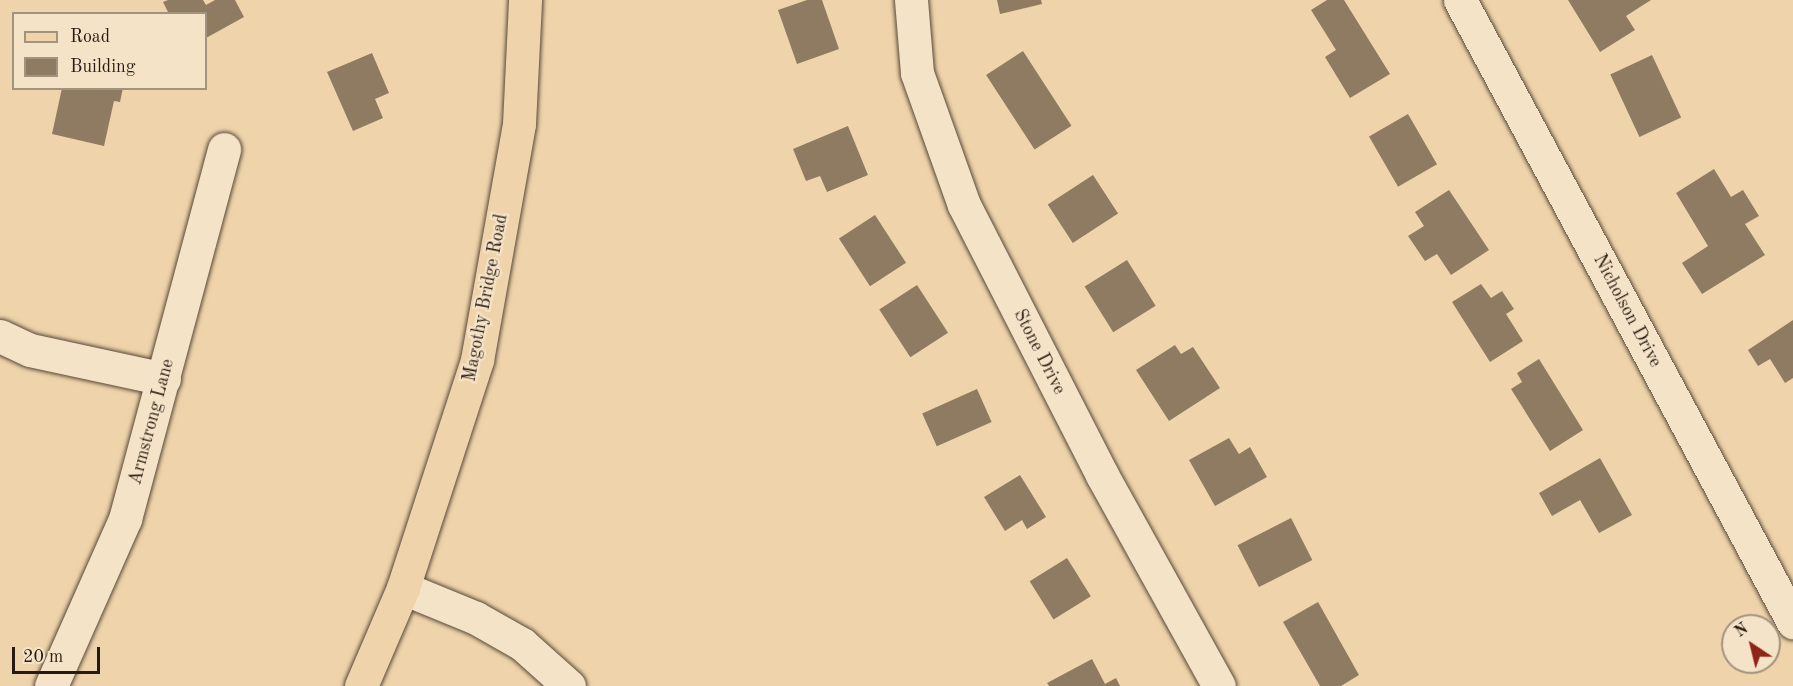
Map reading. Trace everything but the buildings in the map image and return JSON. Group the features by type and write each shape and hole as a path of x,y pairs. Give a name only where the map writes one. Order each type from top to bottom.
{"main road":[{"name":"Magothy Bridge Road","path":"361,686 403,588 477,360 519,124 525,0"}],"street":[{"name":"Stone Drive","path":"911,0 918,73 964,205 1102,475 1219,686"},
{"name":"Nicholson Drive","path":"1460,0 1793,622"},
{"name":"Armstrong Lane","path":"51,686 125,519 224,149"},
{"path":"0,336 30,350 164,379"},
{"path":"403,588 477,618 522,644 569,686"}]}
